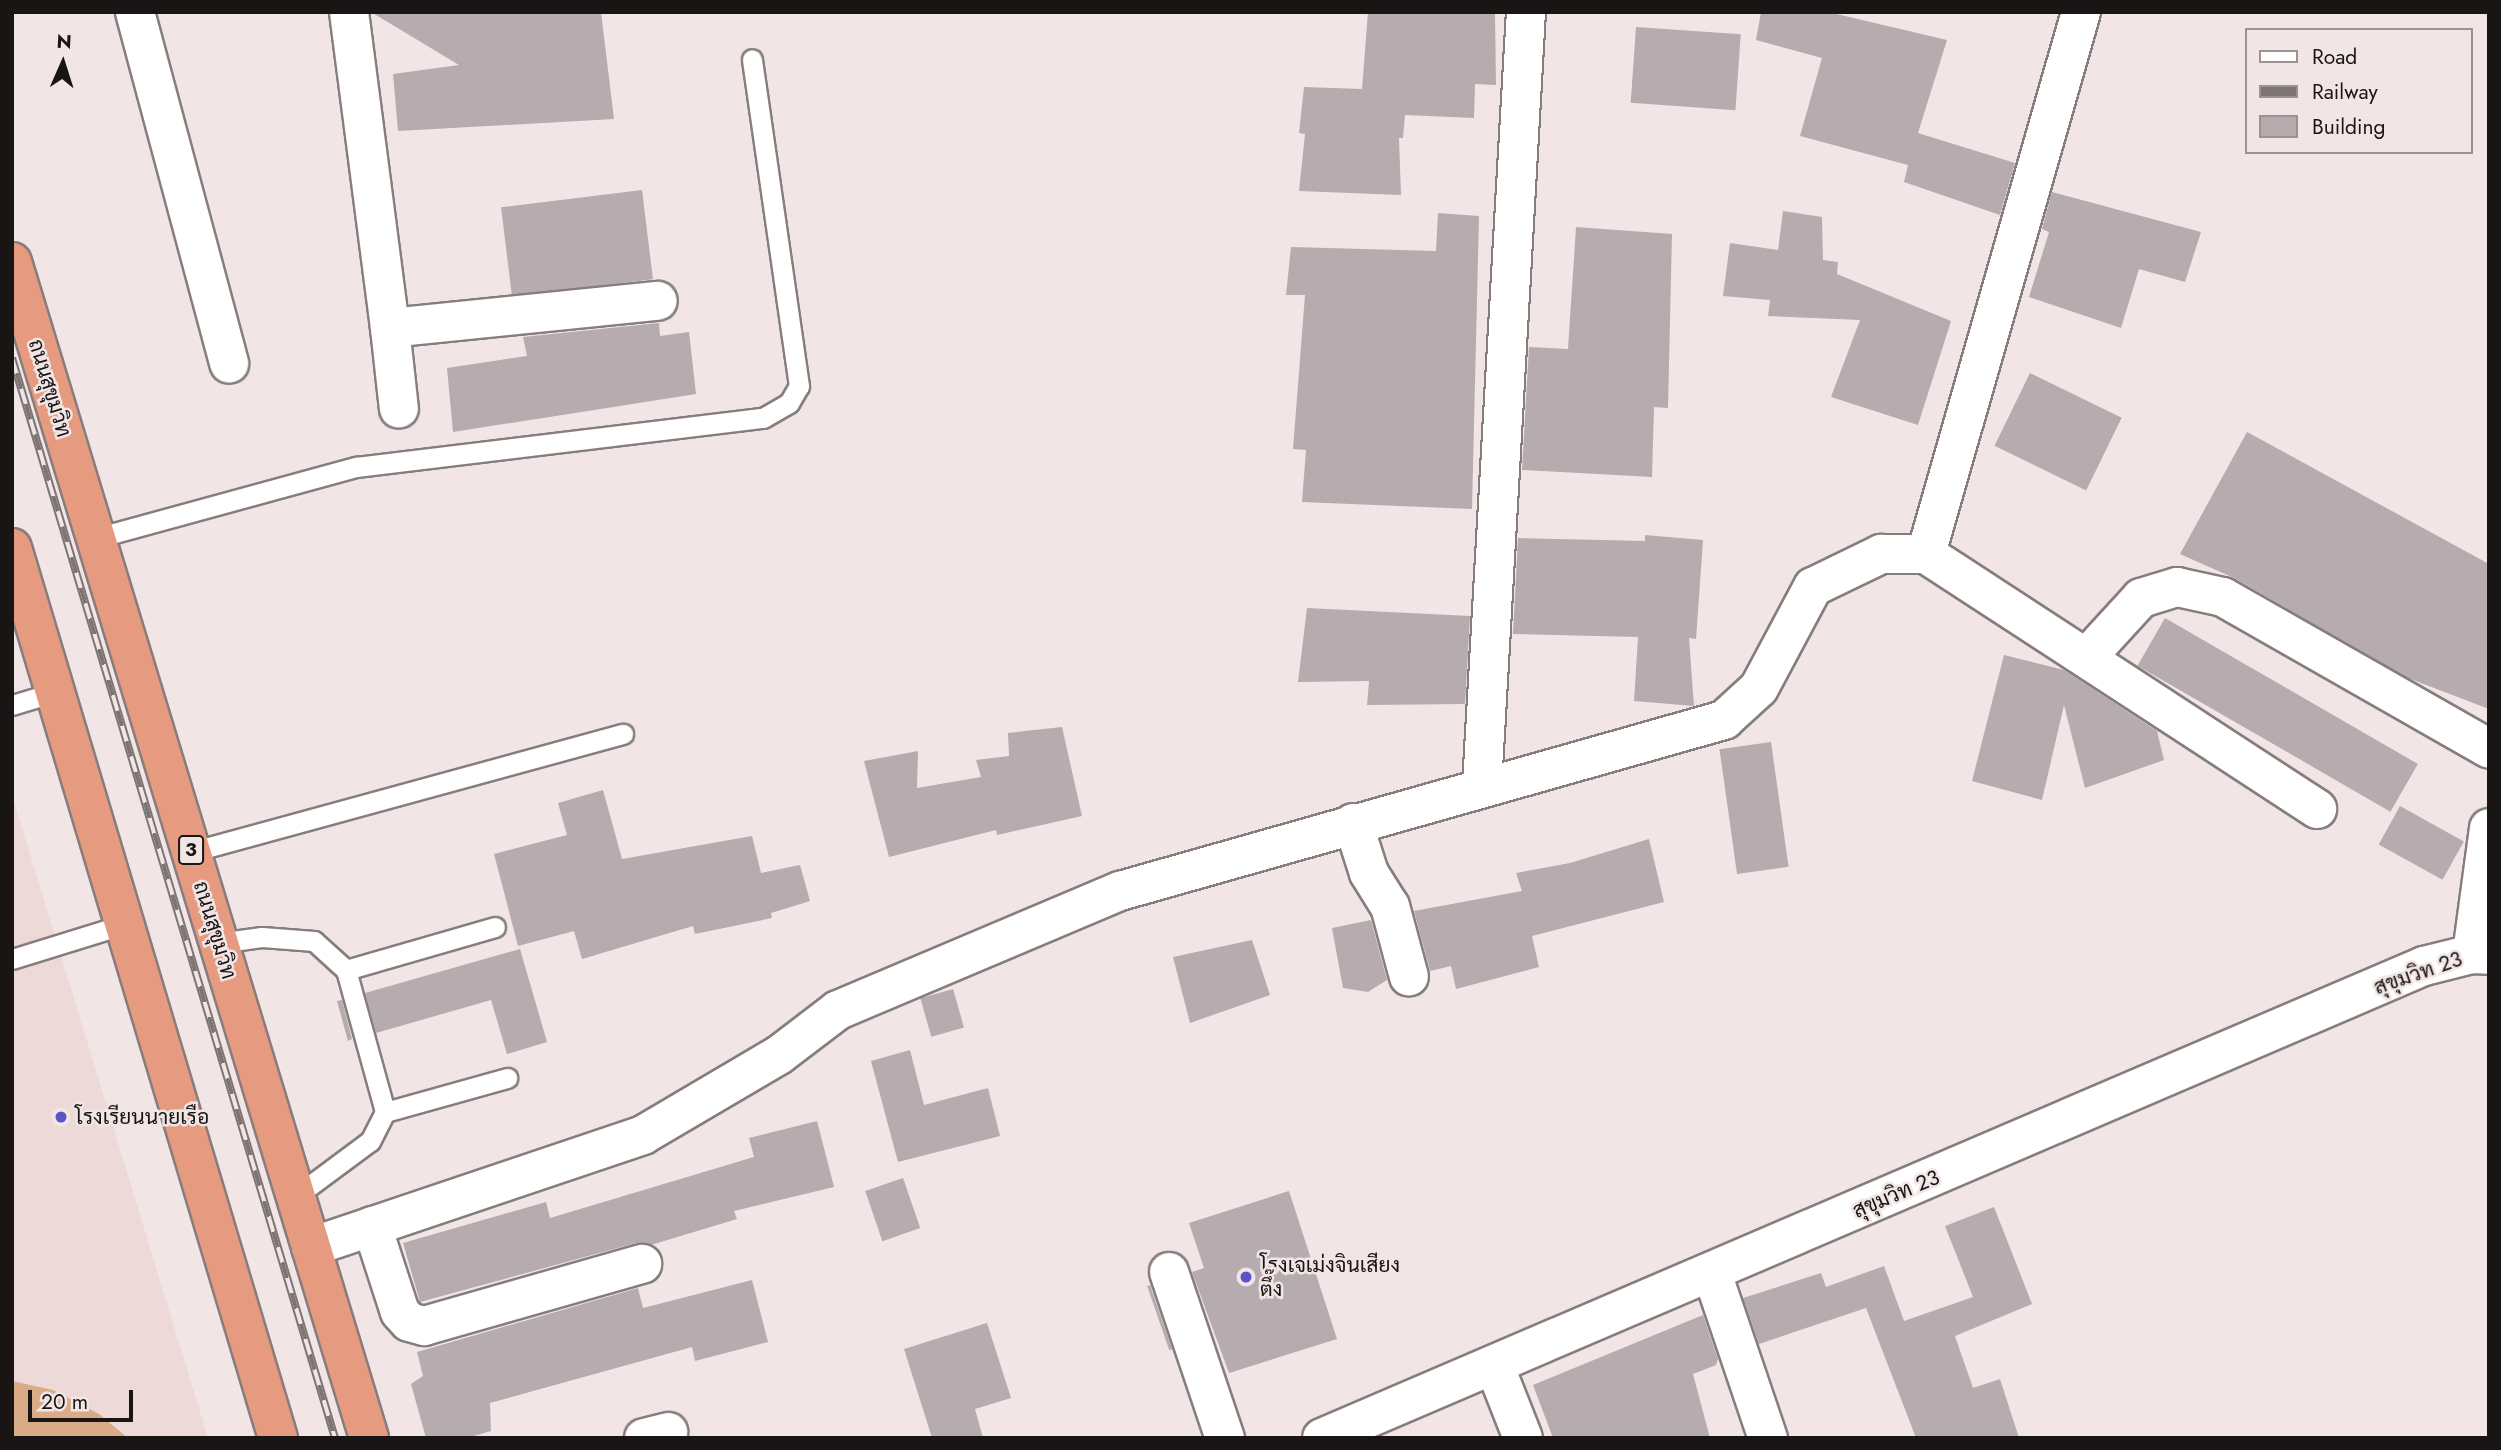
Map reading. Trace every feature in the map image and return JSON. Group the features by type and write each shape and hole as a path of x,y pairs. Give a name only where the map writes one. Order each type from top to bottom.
{"highway":[{"name":"ถนนสุขุมวิท","path":"12,262 369,1438"},
{"path":"12,548 122,925 278,1438"}],"street":[{"path":"135,12 229,364"},
{"path":"349,12 399,409"},
{"path":"1482,786 1526,12"},
{"path":"1926,554 2081,12"},
{"path":"390,328 658,301"},
{"path":"311,1247 643,1135 779,1055 838,1010 1120,891 1482,786 1724,720 1759,688 1813,587 1881,554 1926,554 2317,810"},
{"path":"2087,657 2141,598 2177,587 2212,595 2489,749"},
{"path":"1353,823 1369,873 1390,906 1409,977"},
{"path":"2480,955 2489,828"},
{"name":"สุขุมวิท 23","path":"1330,1436 2424,966 2480,955"},
{"path":"372,1226 400,1312 409,1322 424,1326 642,1264"},
{"path":"1169,1272 1225,1438"},
{"path":"1712,1273 1768,1438"},
{"path":"1495,1367 1523,1438"}],"lane":[{"path":"96,538 356,467 763,418 789,403 799,386 752,59"},
{"path":"12,705 55,692"},
{"path":"191,852 623,734"},
{"path":"12,959 122,925"},
{"path":"346,970 495,927"},
{"path":"218,943 262,937 314,940 346,970 385,1112 370,1142 296,1196"},
{"path":"385,1112 508,1078"}],"shaded area":[{"name":"โรงเรียนนายเรือ","path":"12,795 208,1438 12,1438"},
{"path":"12,1381 53,1390 99,1414 128,1438 12,1438"}],"building":[{"path":"371,12 601,12 614,119 398,131 393,74 459,65"},
{"path":"1368,12 1495,12 1496,85 1475,84 1474,118 1405,115 1403,138 1399,138 1401,195 1299,191 1305,134 1299,133 1304,87 1362,89"},
{"path":"1761,12 1828,12 1947,40 1918,133 2015,163 2000,215 1904,182 1908,165 1800,136 1822,58 1756,40"},
{"path":"1636,27 1741,34 1735,110 1631,103"},
{"path":"642,190 653,279 512,297 501,207"},
{"path":"2052,192 2201,232 2185,282 2139,269 2121,328 2029,297 2049,232 2042,229"},
{"path":"1783,211 1822,217 1823,260 1838,262 1837,274 1951,321 1918,425 1831,397 1860,320 1768,316 1770,300 1723,296 1730,243 1778,250"},
{"path":"1438,213 1479,216 1472,509 1302,502 1306,450 1293,449 1305,295 1286,295 1291,247 1436,251"},
{"path":"1576,227 1672,234 1668,408 1654,407 1652,477 1522,470 1529,347 1568,349"},
{"path":"659,323 660,336 689,332 696,394 453,432 447,368 527,356 523,337"},
{"path":"2030,373 2122,418 2086,491 1994,446"},
{"path":"2247,432 2489,564 2489,709 2408,678 2234,578 2180,554"},
{"path":"1645,535 1703,540 1696,639 1689,638 1694,706 1634,701 1638,637 1513,634 1518,538 1645,541"},
{"path":"1307,608 1470,616 1465,704 1367,705 1369,681 1298,682"},
{"path":"2165,618 2418,764 2390,812 2138,666"},
{"path":"2004,655 2064,670 2157,731 2164,760 2085,788 2064,705 2042,800 1972,781"},
{"path":"1062,727 1082,816 997,835 996,830 889,857 864,761 918,751 917,788 981,777 976,760 1009,756 1008,733"},
{"path":"1771,742 1789,867 1737,874 1720,749"},
{"path":"603,790 622,859 752,836 761,873 800,865 810,901 771,913 772,918 695,934 693,926 582,959 574,931 518,946 494,854 567,835 558,803"},
{"path":"2400,806 2464,841 2443,880 2379,844"},
{"path":"1649,839 1664,902 1532,936 1539,967 1456,989 1451,966 1430,971 1414,911 1522,891 1516,873 1570,863"},
{"path":"1371,920 1387,980 1368,992 1343,988 1332,928"},
{"path":"1252,940 1270,995 1190,1023 1173,957"},
{"path":"520,949 547,1042 507,1054 491,1000 376,1033 365,993"},
{"path":"953,989 964,1027 931,1037 920,998"},
{"path":"342,1000 352,1039 348,1041 337,1001"},
{"path":"910,1050 924,1105 988,1088 1000,1136 898,1162 871,1061"},
{"path":"817,1121 834,1187 734,1211 737,1219 651,1245 636,1243 420,1302 403,1243 546,1202 550,1218 754,1157 749,1138"},
{"path":"903,1178 920,1228 882,1241 865,1191"},
{"name":"โรงเจเม่งจินเสียง ตึ๊ง","path":"1289,1191 1337,1339 1229,1373 1192,1272 1204,1268 1189,1223"},
{"path":"1994,1207 2032,1304 1955,1336 1973,1388 2000,1379 2019,1438 1916,1438 1866,1308 1759,1344 1743,1298 1821,1273 1826,1287 1884,1266 1904,1321 1973,1297 1945,1226"},
{"path":"752,1280 768,1342 695,1361 692,1347 490,1403 491,1431 467,1438 426,1438 411,1384 423,1376 417,1352 638,1288 643,1308"},
{"path":"1150,1285 1172,1349 1169,1350 1147,1286"},
{"path":"1703,1315 1718,1359 1716,1365 1693,1374 1710,1438 1553,1438 1533,1385"},
{"path":"987,1323 1011,1398 975,1409 983,1438 932,1438 904,1349"}],"railway":[{"path":"12,358 335,1438"}],"place":[{"name":"โรงเรียนนายเรือ","path":"61,1117"},
{"name":"โรงเจเม่งจินเสียง ตึ๊ง","path":"1246,1277"}]}
